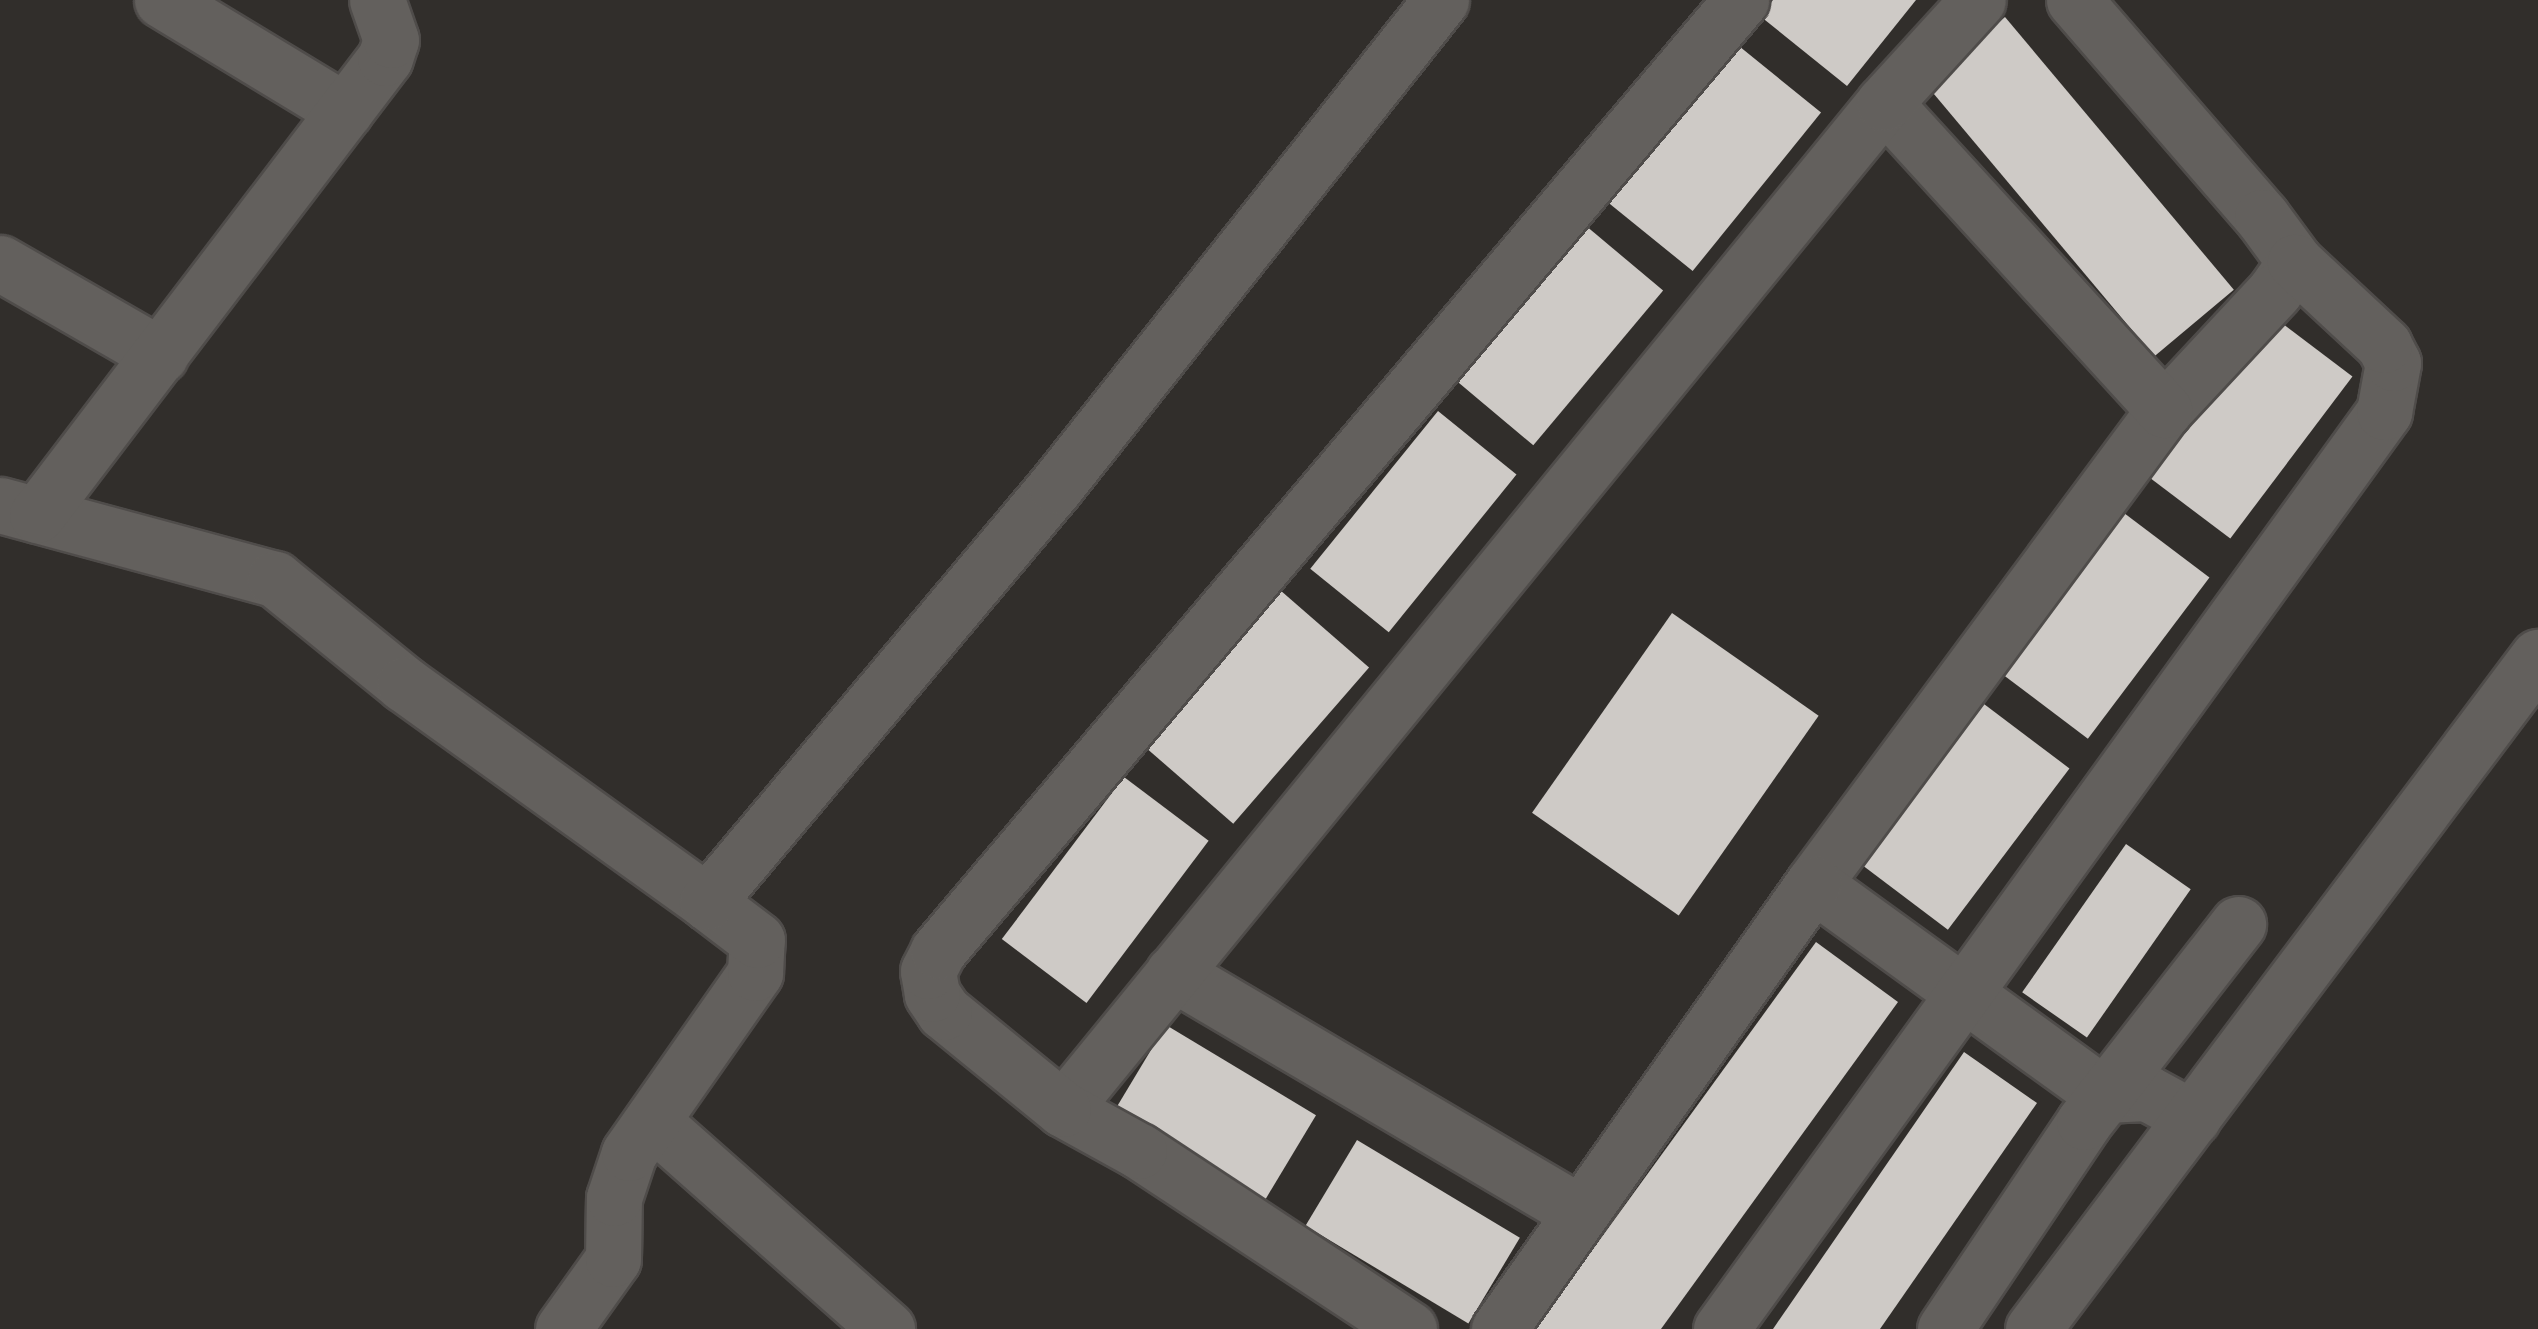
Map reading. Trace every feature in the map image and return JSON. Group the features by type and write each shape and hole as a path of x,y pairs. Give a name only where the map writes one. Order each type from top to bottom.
{"street":[{"path":"162,0 345,112"},
{"path":"377,0 391,40 385,58 160,355 19,510 275,579 404,684 757,940 756,973 652,1121 619,1176 614,1259 563,1329"},
{"path":"706,902 1056,486 1441,0"},
{"path":"1409,1329 1140,1151 1063,1109 944,1012 932,994 928,972 938,951 1741,0"},
{"path":"1063,1109 1884,104 1978,0"},
{"path":"1721,1329 2384,412 2393,363 2384,345 2295,262 2262,217 2074,0"},
{"path":"1884,104 2164,410"},
{"path":"1499,1329 1813,884 2164,410 2252,310 2274,291 2295,262"},
{"path":"0,264 160,355"},
{"path":"2033,1329 2538,657"},
{"path":"1813,884 2104,1095 2147,1094 2194,1118"},
{"path":"1946,1329 2104,1095 2238,924"},
{"path":"1172,973 1581,1212"},
{"path":"2104,1095 2104,1135 2155,1169"},
{"path":"652,1121 887,1329"}],"building":[{"path":"1773,0 1916,0 1847,86 1760,16"},
{"path":"2005,17 2234,290 2154,357 1925,84"},
{"path":"1734,42 1821,112 1693,271 1606,201"},
{"path":"1585,225 1663,291 1533,445 1455,380"},
{"path":"2267,312 2352,376 2230,539 2145,474"},
{"path":"1438,411 1516,475 1389,632 1310,569"},
{"path":"2124,513 2209,577 2088,739 2002,674"},
{"path":"1280,590 1369,667 1233,824 1144,746"},
{"path":"1672,613 1819,716 1679,916 1532,813"},
{"path":"1984,704 2069,768 1948,930 1862,865"},
{"path":"1124,777 1209,841 1086,1003 1002,939"},
{"path":"2126,844 2191,889 2087,1038 2022,992"},
{"path":"1816,942 1898,1002 1661,1329 1535,1329"},
{"path":"1166,1025 1316,1115 1266,1199 1116,1109"},
{"path":"1964,1052 2037,1103 1880,1329 1773,1329"},
{"path":"1357,1140 1520,1238 1468,1324 1305,1226"}]}
